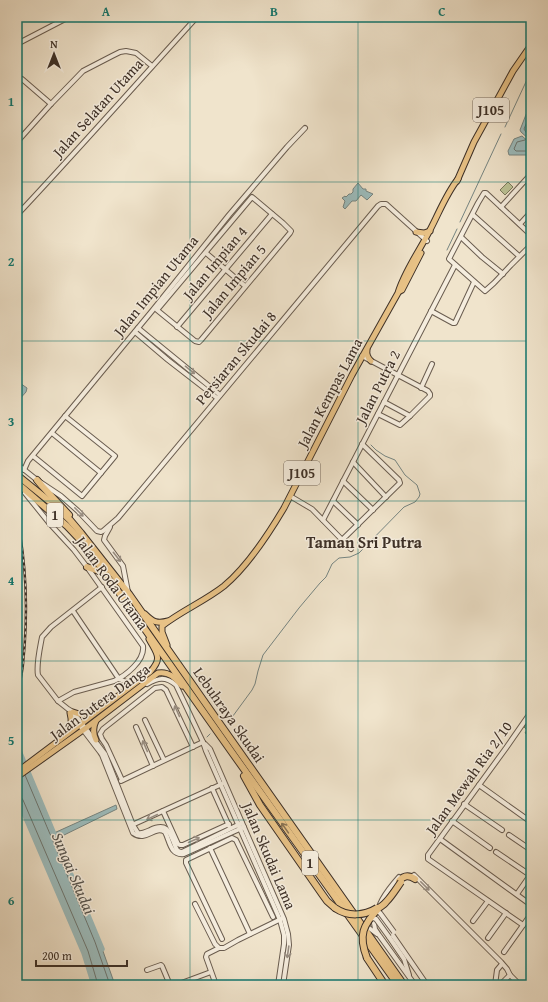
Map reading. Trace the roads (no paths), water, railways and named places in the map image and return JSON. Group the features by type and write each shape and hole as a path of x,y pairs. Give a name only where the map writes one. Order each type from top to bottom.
{"highway":[{"name":"Lebuhraya Skudai","path":"17,475 70,520 140,608 224,731 404,985"},
{"path":"37,480 72,518 81,533"},
{"name":"Lebuhraya Skudai","path":"18,484 67,526 85,545 398,985"},
{"path":"87,567 105,573"},
{"path":"231,751 260,805 324,898 339,911 350,914 361,914 372,911 383,903 404,876 411,876 414,879 410,878"},
{"path":"385,985 367,958 364,952 362,940 364,928 376,911 387,902 400,881"}],"main road":[{"name":"Jalan Kempas Lama","path":"426,240 453,190 474,142 500,92 531,46"},
{"name":"Jalan Kempas Lama","path":"169,621 225,585 252,555 272,529 375,332 398,293 402,290 448,195 458,179"},
{"path":"416,232 424,233 430,231"},
{"path":"352,375 362,363 371,361 368,357 367,351 375,332"},
{"path":"140,608 152,621 169,621"},
{"path":"169,621 162,626 161,630 169,650"},
{"name":"Jalan Sutera Danga","path":"17,777 54,744 150,672 157,663 158,659 143,626"},
{"name":"Jalan Sutera Danga","path":"17,772 85,729 158,673 166,673 174,677 195,700"},
{"path":"70,711 82,715 107,705"},
{"path":"54,744 70,727 72,720 70,711"},
{"path":"96,720 94,724 94,734 96,740"}],"street":[{"path":"17,44 69,17"},
{"name":"Jalan Selatan Utama","path":"17,215 197,17"},
{"path":"17,142 83,71 120,52 129,51 136,53 152,66"},
{"path":"22,79 51,104"},
{"name":"Jalan Impian Utama","path":"24,470 28,461 135,332 229,215 291,142 305,128"},
{"path":"501,207 531,174"},
{"path":"531,235 486,193 484,193 449,259 483,290 486,290 531,245"},
{"path":"177,327 157,310 252,198 272,214"},
{"name":"Persiaran Skudai 8","path":"111,525 378,206 381,204 386,204 416,232"},
{"path":"520,224 531,212"},
{"name":"Jalan Impian 5","path":"177,327 194,341 199,342 201,340 291,231 272,214"},
{"name":"Jalan Impian 4","path":"177,327 272,214"},
{"path":"473,215 519,256"},
{"path":"416,232 426,240"},
{"path":"461,237 482,257 504,272"},
{"path":"206,253 245,286"},
{"name":"Jalan Putra 2","path":"323,520 455,265"},
{"path":"431,311 455,323 474,282"},
{"path":"138,328 219,397"},
{"path":"135,332 167,362 219,397"},
{"path":"167,362 172,356"},
{"path":"362,356 428,391 430,394 430,396 401,424 398,425 378,414"},
{"path":"420,388 432,364"},
{"path":"384,402 410,416"},
{"path":"33,456 82,496 101,473 114,456 65,416"},
{"path":"52,433 101,473"},
{"path":"343,539 400,482 362,444"},
{"name":"Jalan Impian Utama","path":"18,465 28,461"},
{"path":"352,462 386,497"},
{"path":"18,465 61,496 99,532 111,525"},
{"path":"343,481 372,510"},
{"name":"Jalan Roda Utama","path":"18,484 50,524 74,550 143,646 143,653 139,661 119,679"},
{"path":"290,496 312,509 351,548"},
{"path":"333,501 358,524"},
{"path":"111,525 104,540 123,566 129,594"},
{"path":"102,587 51,627 42,637 37,673 38,675 58,701 70,711 81,724 102,755 132,825 138,833 140,834 158,827 165,827 169,832 177,851 182,852 230,829 241,826"},
{"path":"73,611 119,679 129,683 134,683"},
{"name":"Jalan Skudai Lama","path":"138,689 153,680 160,678 173,682 178,689 206,751 223,784 288,934 283,985"},
{"path":"58,701 74,692 119,679"},
{"path":"122,780 102,739 100,734 101,731 155,688 162,687 166,690 193,747"},
{"name":"Jalan Mewah Ria 2/10","path":"488,901 428,858 428,855 531,712"},
{"path":"145,720 164,760"},
{"path":"136,727 153,766"},
{"path":"85,729 96,740 105,754 117,782 126,811"},
{"path":"117,782 203,742"},
{"path":"132,825 223,784"},
{"path":"479,785 531,822"},
{"path":"212,788 230,829"},
{"path":"464,804 502,830"},
{"path":"163,811 178,844 180,845 183,845 228,824"},
{"path":"452,821 490,848"},
{"path":"132,825 133,833 140,837 163,830 174,852 181,855 241,826"},
{"path":"509,835 531,850"},
{"path":"222,939 189,870 186,860 232,838 235,838 273,917"},
{"path":"440,839 531,905"},
{"path":"210,848 250,934"},
{"path":"496,852 531,875 516,894"},
{"path":"427,985 380,919 377,912 380,903 396,880 403,874 407,873 413,875 507,969 510,975 520,985"},
{"path":"473,921 488,901 523,925"},
{"path":"195,904 216,946 219,948"},
{"path":"376,911 380,913 394,932 396,942"},
{"path":"488,938 506,913"},
{"path":"504,952 531,914"},
{"path":"368,922 373,918 376,919 404,959 410,978"},
{"path":"216,985 207,960 207,954 219,948 224,948 282,919"},
{"name":"Jalan Skudai Lama","path":"278,985 284,944 282,919"},
{"path":"358,920 368,922 370,925 380,919"},
{"path":"368,922 379,935"},
{"path":"374,923 375,929 415,985"},
{"path":"495,985 497,970 502,964"},
{"path":"147,970 161,965 170,985"},
{"path":"176,985 211,972"},
{"path":"500,985 510,975"}],"water":[{"path":"529,111 531,113 531,141 520,130 527,112"},
{"path":"522,136 531,144 531,155 509,155 508,151 514,139"},
{"path":"358,183 363,189 366,189 366,191 373,194 367,200 361,195 356,201 352,201 345,209 343,207 345,201 342,198 351,194"},
{"path":"17,381 27,388 26,392 17,402"},
{"path":"17,746 54,833 116,805 117,809 56,839 99,940 115,985 94,985 84,953 17,797"}],"waterway":[{"path":"505,127 531,71"},
{"path":"460,222 501,134"},
{"path":"447,250 457,229"},
{"path":"230,720 252,690 263,655 299,608 326,577 332,564 339,558 350,557 359,553 404,507 415,502 419,497 420,494 417,485 405,475 395,460 385,456 371,445"},
{"path":"207,737 210,734"},
{"name":"Sungai Skudai","path":"17,746 102,949"},
{"path":"17,797 84,953 94,985"}],"railway":[{"path":"17,518 23,554 26,591 25,646 17,697"}],"district":[{"name":"Taman Sri Putra","path":"364,542"}]}
